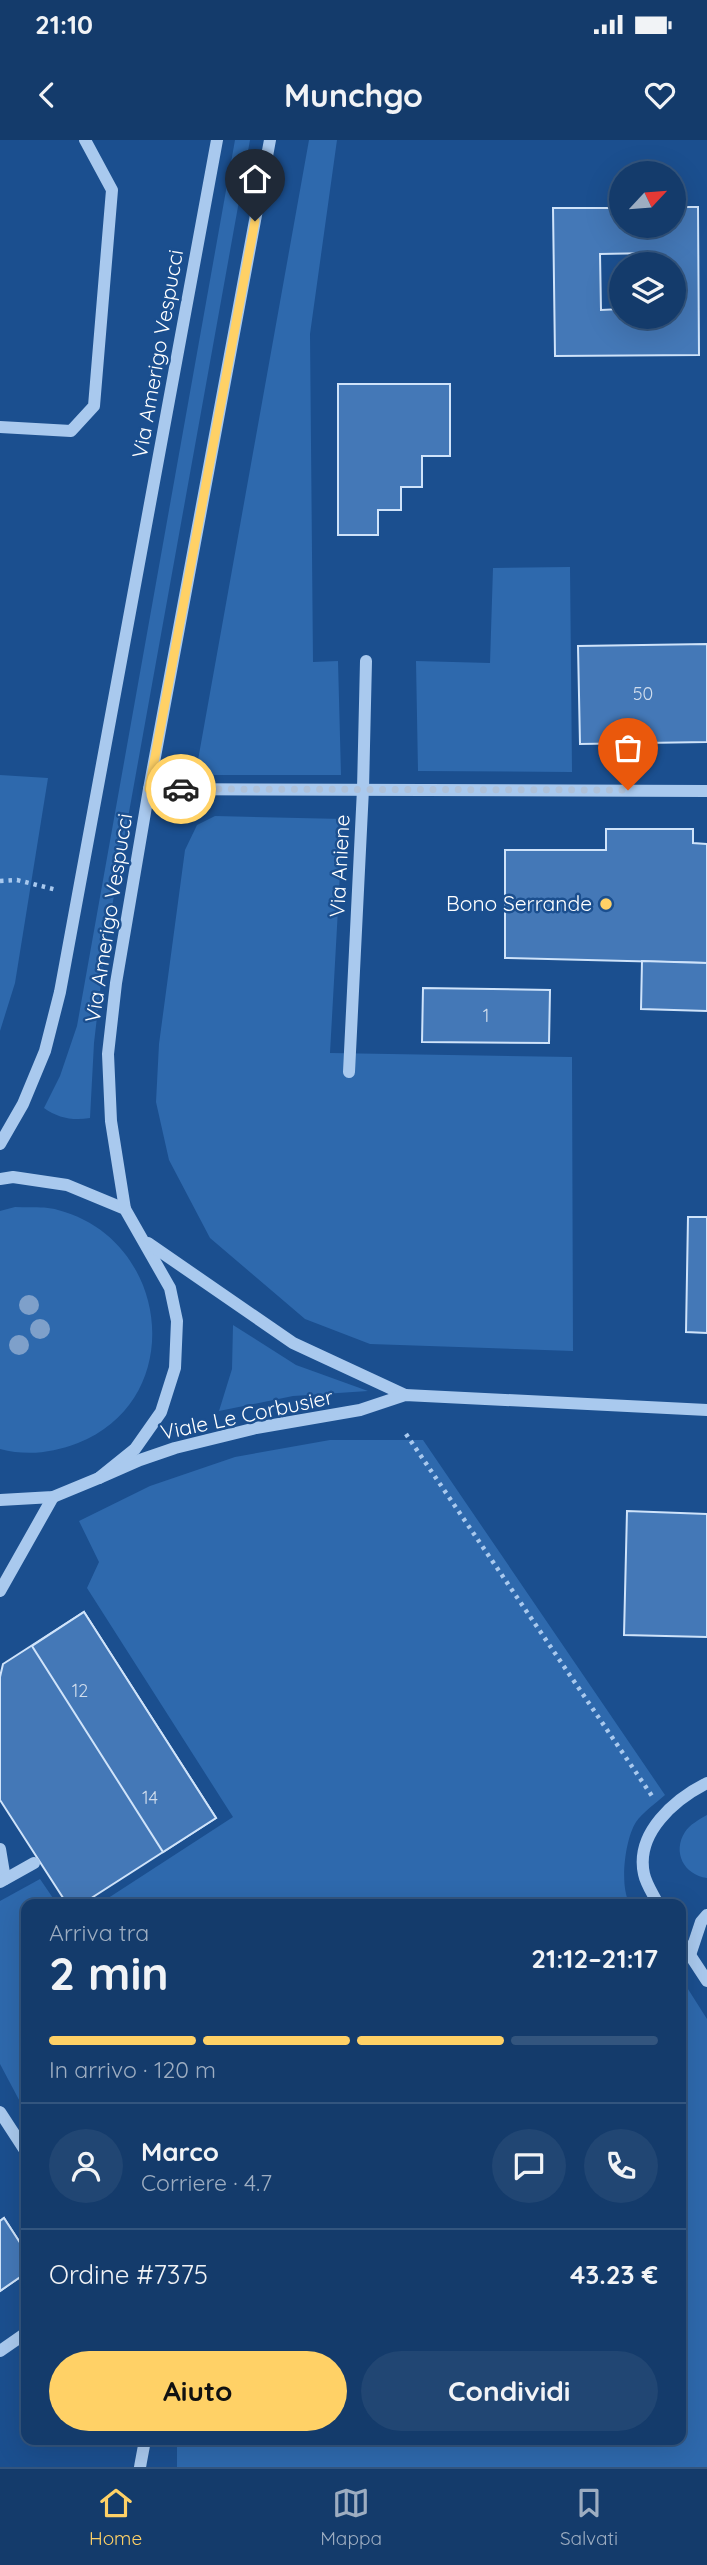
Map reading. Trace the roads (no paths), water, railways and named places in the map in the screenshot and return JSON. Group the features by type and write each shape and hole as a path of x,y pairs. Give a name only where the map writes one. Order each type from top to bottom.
{"street":[{"path":"0,428 71,432 94,405 112,190 85,140"},
{"name":"Via Amerigo Vespucci","path":"0,1144 23,1104 45,1051 60,992 217,140"},
{"name":"Via Amerigo Vespucci","path":"125,1209 111,1121 108,1054 116,983 149,789 270,140"},
{"name":"Via Aniene","path":"349,1072 363,789 366,661"},
{"path":"149,789 707,791"},
{"path":"0,1179 13,1177 67,1185 125,1209 170,1288 177,1321 175,1368 161,1412 135,1449 99,1478"},
{"name":"Viale Le Corbusier","path":"145,1241 293,1343 405,1395"},
{"name":"Viale Le Corbusier","path":"0,1500 53,1497 140,1460 197,1442 256,1428 360,1410 405,1395 707,1410"},
{"path":"0,1591 53,1497"},
{"path":"656,1899 644,1873 643,1859 653,1829 677,1802 707,1783"},
{"path":"0,1849 2,1880 34,1863"},
{"path":"690,1955 701,1922 707,1915"},
{"path":"686,1948 707,1981"},
{"path":"0,2112 21,2144"},
{"path":"0,2351 21,2336"},
{"path":"140,2467 144,2445"}],"place":[{"name":"Bono Serrande","path":"606,904"}]}
